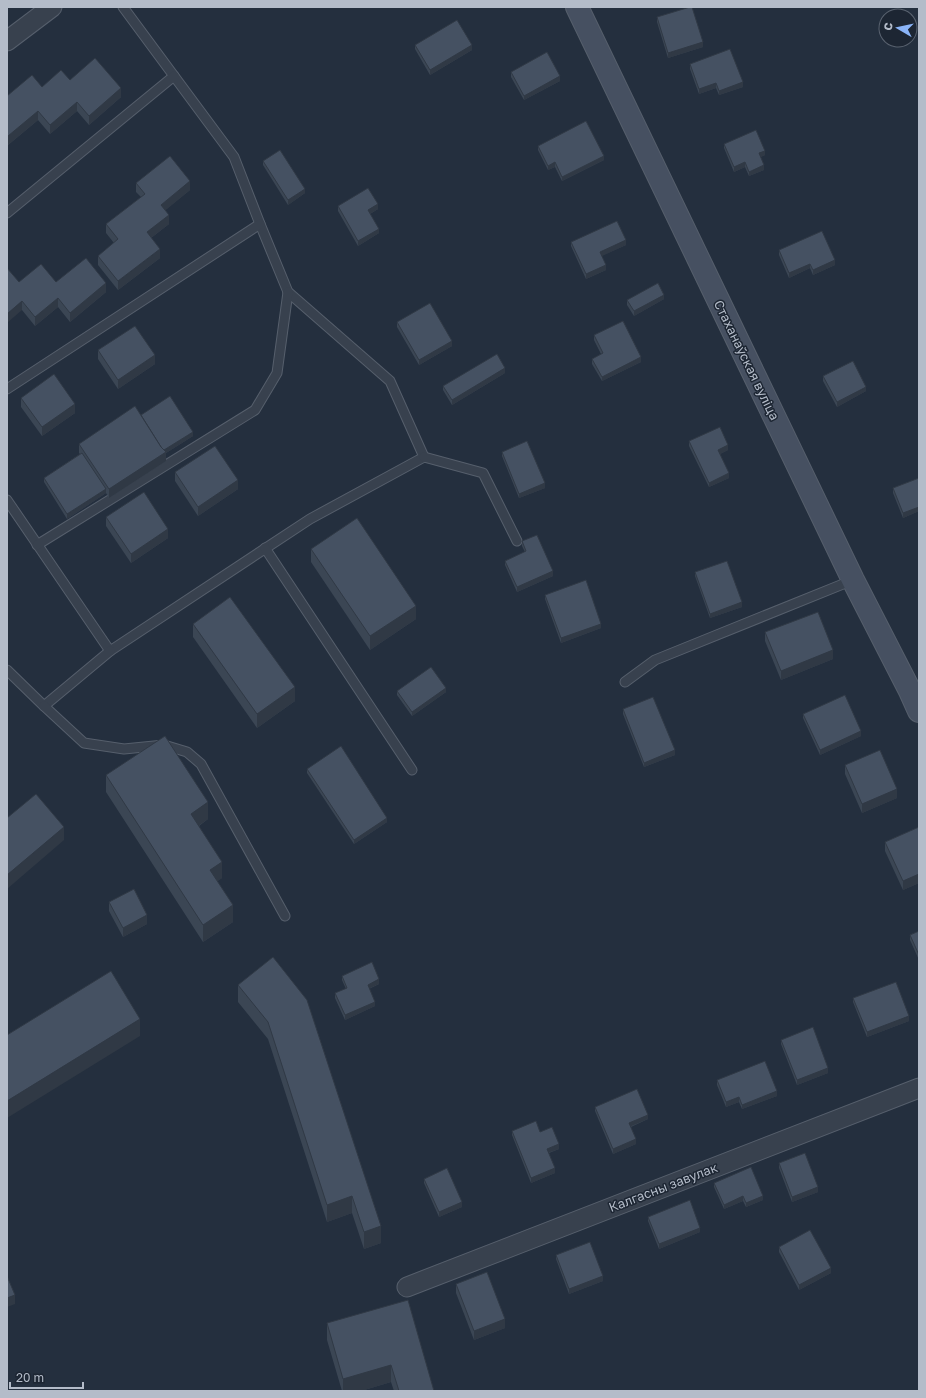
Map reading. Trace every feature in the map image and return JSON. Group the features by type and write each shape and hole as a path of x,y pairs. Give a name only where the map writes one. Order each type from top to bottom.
{"street":[{"path":"7,40 52,7"},
{"name":"Стаханаўская вуліца","path":"578,7 853,580 915,689 919,711"},
{"name":"Калгасны завулак","path":"407,1286 919,1088"}],"lane":[{"path":"123,7 234,157 288,292 390,381 424,457"},
{"path":"7,213 174,76"},
{"path":"7,389 260,224"},
{"path":"37,545 255,410 277,373 288,292"},
{"path":"44,706 110,650 265,548 310,519 424,457 483,473 517,541"},
{"path":"7,500 110,650"},
{"path":"265,548 412,770"},
{"path":"625,682 655,660 853,580"},
{"path":"7,670 84,743 124,749 164,745 187,752 201,764 285,916"}],"building":[{"path":"692,7 703,42 668,53 657,17"},
{"path":"457,20 472,45 430,70 415,45"},
{"path":"730,49 743,82 719,91 716,83 699,89 690,64"},
{"path":"547,52 560,76 524,96 511,72"},
{"path":"95,58 121,88 89,116 77,102 50,125 38,111 8,136 7,135 7,96 32,75 42,87 61,70 70,80"},
{"path":"586,121 604,156 562,177 555,162 548,166 538,146"},
{"path":"756,130 765,151 759,153 764,165 749,172 745,162 734,167 724,144"},
{"path":"280,150 305,189 288,200 263,161"},
{"path":"170,156 190,181 161,205 169,215 147,232 160,249 118,281 98,256 118,239 106,224 145,194 136,183"},
{"path":"368,188 378,204 368,210 379,229 358,241 338,206"},
{"path":"617,221 626,240 600,252 606,265 586,274 571,242"},
{"path":"822,231 835,260 813,270 810,264 789,273 779,250"},
{"path":"86,258 106,283 70,313 58,298 35,317 22,301 7,314 7,268 19,282 41,264 56,282"},
{"path":"658,283 664,295 634,311 627,300"},
{"path":"430,303 452,341 419,360 397,322"},
{"path":"623,321 641,357 602,377 592,359 603,353 594,335"},
{"path":"135,326 155,355 118,380 98,350"},
{"path":"497,354 505,368 452,400 443,386"},
{"path":"853,361 866,387 837,402 823,376"},
{"path":"54,374 75,404 42,427 21,398"},
{"path":"170,396 193,432 164,450 141,415"},
{"path":"135,406 161,447 166,452 109,489 79,444"},
{"path":"720,427 728,445 718,450 729,473 709,483 689,441"},
{"path":"527,441 545,483 519,494 502,452"},
{"path":"215,446 238,480 198,507 175,472"},
{"path":"82,453 106,489 67,514 44,478"},
{"path":"919,478 919,507 903,513 893,488"},
{"path":"144,492 168,529 131,554 106,517"},
{"path":"357,518 416,606 370,636 311,549"},
{"path":"537,535 553,571 517,587 505,561 526,551 522,541"},
{"path":"727,561 742,602 710,614 695,572"},
{"path":"586,580 601,624 561,638 545,595"},
{"path":"230,597 295,687 257,714 193,624"},
{"path":"818,612 833,650 781,671 765,632"},
{"path":"431,667 446,688 412,712 397,691"},
{"path":"845,695 861,731 820,750 803,714"},
{"path":"653,697 675,750 644,763 623,709"},
{"path":"165,736 208,802 191,814 222,862 210,870 233,905 203,925 106,775"},
{"path":"341,746 387,818 354,840 307,769"},
{"path":"880,750 897,789 862,804 845,765"},
{"path":"36,794 64,827 7,875 7,818"},
{"path":"919,827 919,874 903,881 885,842"},
{"path":"134,889 147,915 123,928 109,902"},
{"path":"919,931 919,955 910,935"},
{"path":"273,957 307,1000 381,1226 364,1232 352,1196 327,1205 268,1022 238,985"},
{"path":"372,962 379,979 368,985 375,1002 345,1015 335,993 347,988 342,976"},
{"path":"111,971 140,1019 7,1101 7,1035"},
{"path":"896,982 909,1016 867,1032 853,998"},
{"path":"813,1027 828,1068 797,1080 781,1040"},
{"path":"765,1061 777,1091 742,1105 739,1097 726,1102 717,1080"},
{"path":"637,1089 648,1115 629,1123 636,1139 613,1149 595,1107"},
{"path":"536,1121 540,1132 552,1127 559,1144 547,1149 555,1168 531,1178 512,1131"},
{"path":"805,1153 818,1187 792,1197 779,1163"},
{"path":"751,1167 763,1196 746,1203 743,1196 724,1205 714,1183"},
{"path":"447,1168 462,1202 439,1212 424,1179"},
{"path":"690,1200 700,1228 659,1244 648,1217"},
{"path":"810,1230 831,1268 799,1285 779,1247"},
{"path":"590,1242 603,1276 569,1289 556,1255"},
{"path":"487,1272 505,1319 474,1331 456,1284"},
{"path":"7,1276 15,1295 7,1298"},
{"path":"408,1300 434,1391 399,1391 391,1365 343,1379 327,1323"}]}
